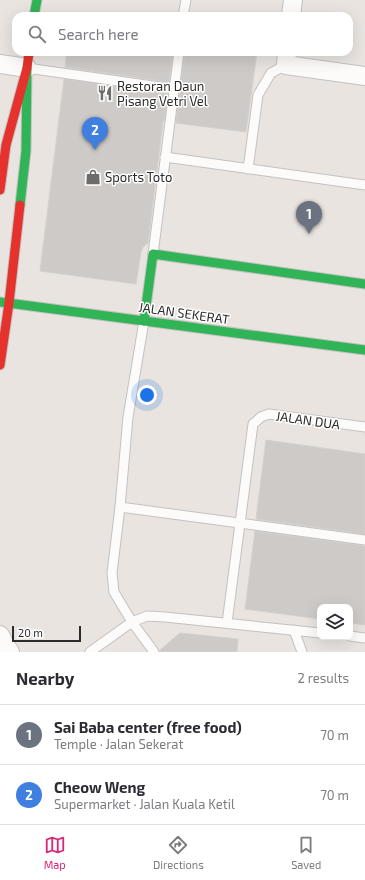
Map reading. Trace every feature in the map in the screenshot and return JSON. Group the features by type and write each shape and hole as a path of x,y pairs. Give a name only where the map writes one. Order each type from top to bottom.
{"street":[{"path":"35,12 37,0"},
{"path":"292,12 293,0"},
{"path":"287,59 365,76"},
{"path":"0,64 28,60"},
{"path":"0,190 6,145 28,60"},
{"path":"0,365 4,302 26,151 28,60"},
{"path":"144,321 153,254 365,284"},
{"name":"JALAN SEKERAT","path":"4,302 365,350"},
{"path":"0,635 10,652"}],"lane":[{"path":"184,12 186,0"},
{"path":"153,254 178,56"},
{"path":"248,169 258,95 271,73 287,59"},
{"path":"28,60 174,89"},
{"path":"165,157 365,185"},
{"path":"144,321 128,417 120,507 112,573 114,592 132,622 154,652"},
{"name":"JALAN DUA","path":"241,523 254,424 261,417 269,414 365,427"},
{"path":"120,507 365,540"},
{"path":"227,622 241,523"},
{"path":"90,652 132,622 147,616 165,616 227,622 317,633"},
{"path":"294,630 302,652"},
{"path":"353,636 365,638"}],"building":[{"path":"66,56 172,56 169,82 65,67"},
{"path":"184,56 256,56 246,132 176,123"},
{"path":"64,79 168,94 163,121 148,243 143,247 141,252 136,284 40,271"},
{"path":"266,440 365,454 365,534 256,519"},
{"path":"255,531 365,546 365,625 353,623 353,604 317,604 317,619 245,609"},
{"path":"180,633 238,639 237,652 160,652 160,650"}],"traffic: fast":[{"path":"35,12 37,0"},
{"path":"20,205 26,151 27,68"},
{"path":"144,321 153,254 365,284"},
{"path":"0,302 365,350"}],"traffic: jam":[{"path":"0,190 6,145 27,68 28,56"},
{"path":"0,365 9,303 20,205"}],"place":[{"name":"Restoran Daun Pisang Vetri Vel","path":"105,93"},
{"name":"Cheow Weng","path":"95,150"},
{"name":"Sports Toto","path":"93,177"},
{"name":"Sai Baba center (free food)","path":"309,234"}]}
